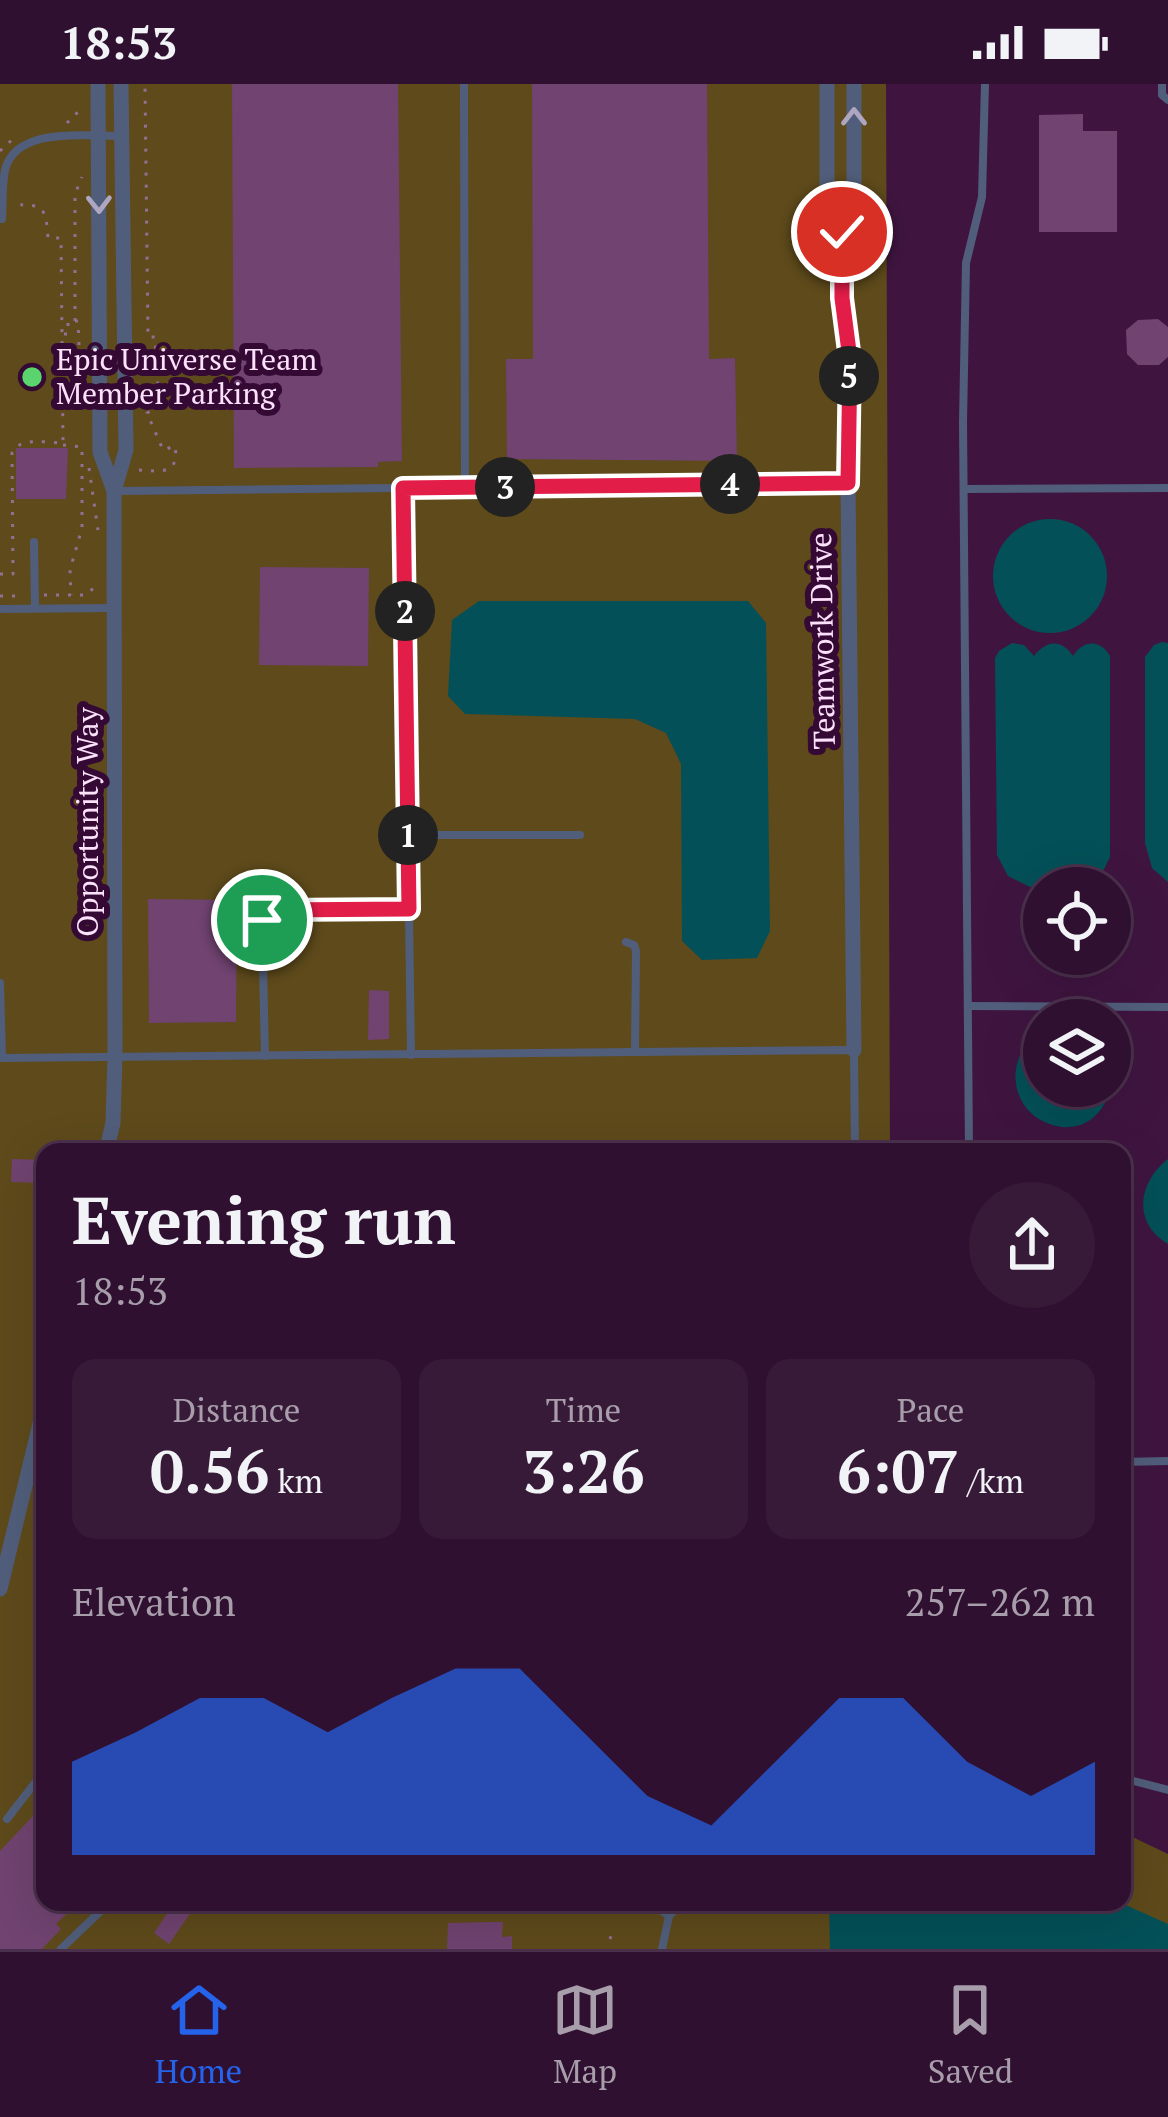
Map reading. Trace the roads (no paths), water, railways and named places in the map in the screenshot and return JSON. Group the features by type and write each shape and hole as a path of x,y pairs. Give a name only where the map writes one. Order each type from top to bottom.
{"street":[{"name":"Opportunity Way","path":"108,1143 115,1057 114,491 126,450 121,84"},
{"name":"Teamwork Drive","path":"827,84 826,195 842,232"},
{"name":"Teamwork Drive","path":"854,84 854,196 842,232 842,298 850,359 854,1050"},
{"name":"Opportunity Way","path":"92,90 100,452 114,491"},
{"path":"0,1589 36,1440"}],"lane":[{"path":"464,84 465,487"},
{"path":"969,1143 966,262 982,197 985,84"},
{"path":"1162,84 1168,100"},
{"path":"0,219 4,172 11,155 27,143 120,136"},
{"path":"100,384 125,383"},
{"path":"114,491 848,483"},
{"path":"403,488 411,1055"},
{"path":"964,489 1168,488"},
{"path":"34,542 35,608"},
{"path":"0,609 114,608"},
{"path":"408,835 580,835"},
{"path":"265,1056 262,920 275,910 409,909"},
{"path":"626,942 636,951 635,1052"},
{"path":"0,983 1,1058 854,1050 855,1143"},
{"path":"968,1006 1168,1006"},
{"path":"1131,1462 1168,1461"},
{"path":"1131,1780 1168,1790"},
{"path":"7,1820 36,1782"},
{"path":"61,1949 101,1911"},
{"path":"662,1911 669,1916"},
{"path":"662,1949 674,1911"}],"place":[{"name":"Epic Universe Team Member Parking","path":"32,377"}]}
